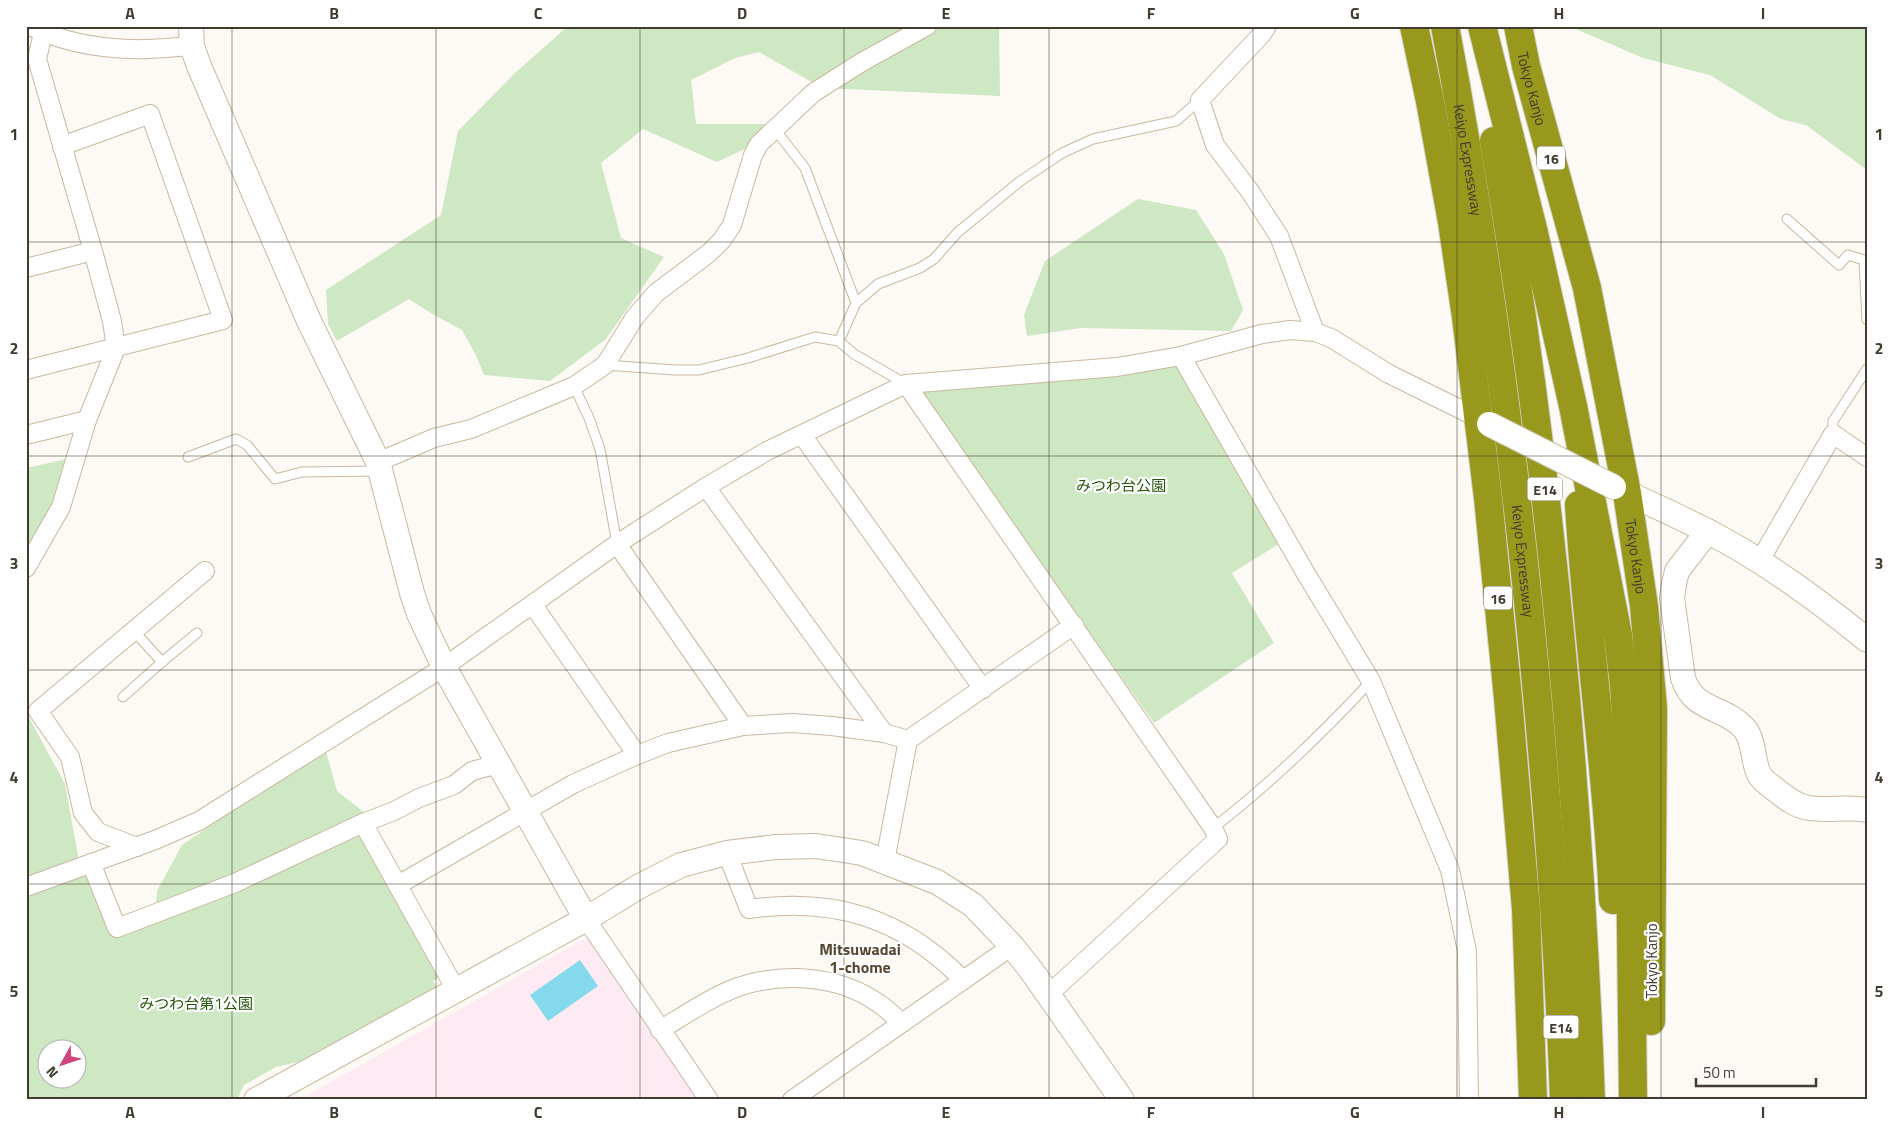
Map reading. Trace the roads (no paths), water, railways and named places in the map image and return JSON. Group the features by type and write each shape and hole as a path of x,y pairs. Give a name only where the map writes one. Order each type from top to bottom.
{"highway":[{"name":"16","path":"1414,26 1452,222 1483,421 1525,899 1533,1100"},
{"name":"Keiyo Expressway","path":"1445,26 1485,254 1506,401 1546,793 1557,954 1564,1100"},
{"name":"Keiyo Expressway","path":"1473,26 1514,254 1536,406 1562,662 1584,955 1591,1100"},
{"path":"1482,26 1534,233 1573,406 1618,635 1624,685 1629,762 1633,1100"},
{"name":"Tokyo Kanjo","path":"1518,26 1531,85 1587,288 1621,490 1644,606 1653,708 1650,1100"},
{"path":"1573,406 1582,564 1604,768 1613,882 1618,998 1618,1100"}],"street":[{"path":"380,467 434,438 471,429 574,386 605,365 635,317 656,293 709,253 722,240 732,224 753,156 759,144 774,128 813,93 862,62 927,26"},
{"path":"1267,26 1262,34 1200,100 1215,145 1249,190 1279,236 1315,332"},
{"path":"26,568 61,507 87,420 116,348 112,321 93,251 37,59 36,30 107,47 132,49 191,36 199,66 309,321 380,467 419,614 444,667 586,920 709,1100"},
{"path":"26,370 223,320 150,114 62,146"},
{"path":"26,268 93,251"},
{"path":"26,887 137,847 199,821 444,667 617,544 706,487 767,451 906,384 1117,367 1181,356 1262,334 1290,330 1315,332 1332,338 1389,374 1708,532 1759,562 1830,610 1867,640"},
{"path":"1181,356 1305,572 1371,681 1450,870 1466,951 1469,1100"},
{"path":"906,384 1074,625 1213,828 1218,839 1049,994"},
{"path":"26,435 87,420"},
{"path":"802,434 983,689"},
{"path":"1759,562 1833,434 1865,452"},
{"path":"706,487 884,733"},
{"path":"1708,532 1677,571 1672,598 1686,690 1696,700 1744,728 1749,737 1760,778 1787,800 1810,808 1856,808 1867,810"},
{"path":"617,544 743,726"},
{"path":"137,847 98,832 83,813 70,757 38,711 205,571"},
{"path":"533,605 637,755"},
{"path":"885,861 908,740 1074,625"},
{"path":"398,885 573,784 668,743 743,726 812,724 884,733 908,740"},
{"path":"91,863 117,928 235,883 363,823 394,812 419,798 454,785 472,770 498,764"},
{"path":"363,823 456,990"},
{"path":"256,1100 586,920 638,888 681,865 727,854 776,847 816,846 862,853 885,861 937,882 974,905 1012,946 1049,994 1122,1100"},
{"path":"727,854 748,909 778,904 808,904 844,910 873,919 902,932 929,949 963,980"},
{"path":"792,1100 1012,946"},
{"path":"660,1030 711,1000 737,988 757,982 783,978 808,979 832,983 859,992 878,1003 902,1022"}],"lane":[{"path":"839,341 856,303 878,284 920,268 934,259 966,226 1019,182 1062,153 1094,139 1176,121 1200,100"},
{"path":"774,128 805,168 856,303"},
{"path":"1787,219 1839,265 1848,255 1865,261 1867,320"},
{"path":"605,365 699,370 748,358 815,337 839,341 854,354 906,384"},
{"path":"1833,434 1833,421 1867,369"},
{"path":"574,386 589,418 600,449 617,544"},
{"path":"188,457 236,439 247,445 275,479 302,472 380,467"},
{"path":"134,631 162,662"},
{"path":"122,697 197,634"},
{"path":"1213,828 1245,804 1332,723 1371,681"}],"water":[{"path":"580,960 598,986 548,1021 530,995"}],"district":[{"name":"Mitsuwadai 1-chome","path":"860,958"}],"park label":[{"name":"みつわ台公園","path":"1121,485"},
{"name":"みつわ台第1公園","path":"196,1003"}]}
